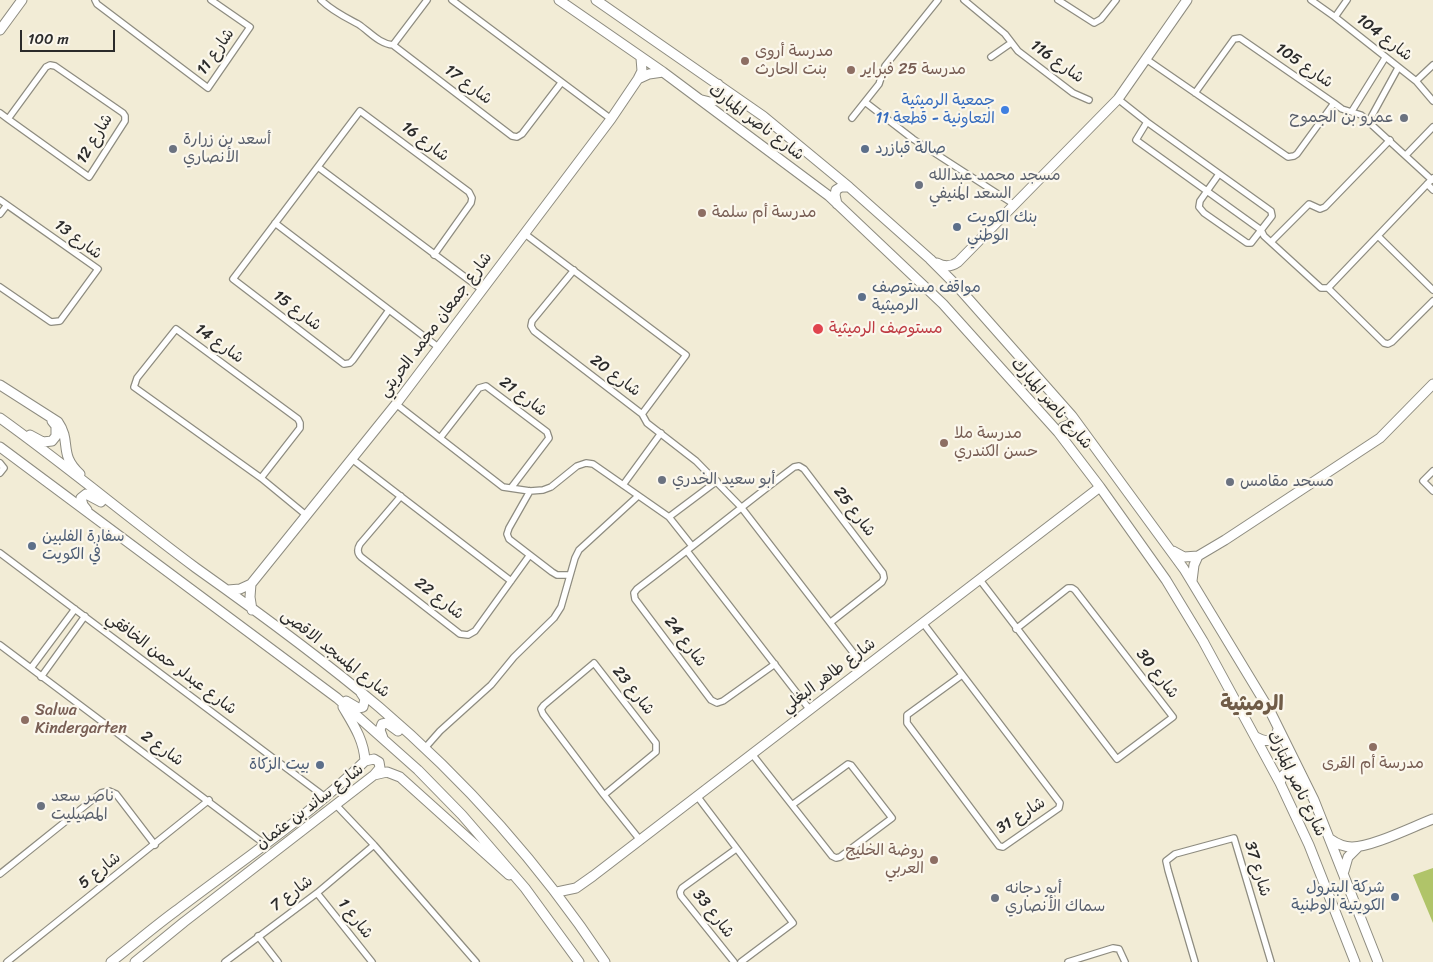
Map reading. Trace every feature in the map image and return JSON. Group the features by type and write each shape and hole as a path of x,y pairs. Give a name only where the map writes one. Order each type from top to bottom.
{"street":[{"path":"0,30 22,0"},
{"name":"شارع 11","path":"95,0 97,4 208,88 250,27 211,0"},
{"name":"شارع 17","path":"321,0 383,42 392,46 512,136 517,137 522,134 561,83"},
{"path":"392,46 427,0"},
{"path":"452,0 610,119"},
{"name":"شارع ناصر المبارك","path":"559,0 663,72 829,196 838,207 943,304 1063,438 1166,580 1203,641 1280,783 1312,854 1355,962"},
{"name":"شارع ناصر المبارك","path":"596,0 607,4 763,116 849,187 930,259 957,286 1072,416 1192,581 1270,711 1314,800 1378,962"},
{"path":"852,118 880,82 885,66 938,0"},
{"name":"شارع 116","path":"964,0 1005,34 1018,51 1073,93 1089,100"},
{"path":"1058,0 1094,23 1101,19 1116,0"},
{"name":"شارع 104","path":"1311,0 1416,81 1433,101"},
{"name":"شارع 104","path":"1335,17 1347,0"},
{"path":"930,259 942,266 958,262 1015,206 1118,99 1185,1"},
{"name":"شارع 105","path":"1146,59 1195,93 1288,157 1297,154 1334,103 1239,38 1234,39 1195,93"},
{"name":"شارع 116","path":"991,57 1011,43"},
{"name":"شارع جمعان محمد الحريتي","path":"251,584 396,404 481,289 525,234 638,79 642,71 641,58"},
{"path":"1352,111 1386,58"},
{"name":"شارع 12","path":"0,113 8,119 89,177 126,121 123,113 55,66 50,65 46,67 8,119"},
{"path":"1416,81 1433,65"},
{"path":"1369,121 1398,68"},
{"path":"638,79 649,74 663,72"},
{"path":"700,99 710,102 718,100 721,93 717,83"},
{"path":"1118,99 1271,211 1272,216 1253,242 1248,244 1204,213 1199,204 1219,174"},
{"path":"865,102 907,135 1015,206"},
{"path":"1334,103 1342,109 1358,113 1369,121 1431,181 1433,190"},
{"name":"شارع 16","path":"300,191 360,111 469,192 472,198 471,203 434,255"},
{"path":"1147,122 1136,140 1261,230 1264,236 1320,288 1328,288 1384,343 1392,342 1433,302"},
{"path":"1406,155 1433,127"},
{"path":"1271,242 1308,204 1320,209 1325,207 1390,140"},
{"path":"318,167 481,289"},
{"path":"1328,288 1431,181"},
{"path":"838,207 835,195 836,190 841,187 849,187"},
{"name":"شارع 15","path":"300,191 233,279 344,364 350,363 353,360 389,310"},
{"name":"شارع 13","path":"0,200 98,269 60,321 56,322 51,322 0,287"},
{"path":"0,214 7,205"},
{"path":"275,223 438,347"},
{"name":"شارع 20","path":"525,234 574,270 686,356 642,414 534,331 531,326 532,321 574,270"},
{"path":"1378,236 1433,290"},
{"path":"957,286 955,276 958,262"},
{"name":"شارع 14","path":"261,478 300,428 298,419 176,329 137,378 134,387 261,478 306,515"},
{"path":"0,385 58,422 66,437 65,451 73,468 110,503"},
{"name":"شارع 21","path":"440,438 479,388 486,386 549,435 549,438 511,488"},
{"path":"1171,550 1184,557 1198,556 1233,535 1380,438 1432,387"},
{"path":"396,404 498,484 530,491 543,490 551,487 577,466 586,462 593,464 669,517 690,549 810,710"},
{"path":"642,414 648,422 696,461 742,507 865,668"},
{"path":"10,425 43,442 52,441 56,436 56,426 48,417"},
{"name":"شارع المسجد الاقصى","path":"0,418 361,693 424,747 488,812 557,892 605,962"},
{"path":"1063,438 1063,427 1070,424 1082,431"},
{"path":"623,485 661,433"},
{"name":"شارع المسجد الاقصى","path":"0,447 246,631 327,689 418,770 462,815 525,888 579,962"},
{"path":"352,459 511,581 529,556"},
{"path":"0,463 4,468 0,473"},
{"name":"شارع 25","path":"714,528 794,467 804,468 884,578 882,582 830,622"},
{"path":"1433,471 1423,481 1433,491"},
{"path":"669,517 717,481"},
{"name":"شارع طاهر البغلي","path":"557,892 576,888 1100,487"},
{"path":"530,491 507,534 511,541 554,574 570,575"},
{"path":"90,514 83,505 81,498 86,494 91,495 136,528 154,535"},
{"name":"شارع 22","path":"401,496 358,549 361,557 460,634 465,635 475,631 511,581"},
{"path":"385,741 380,730 380,726 384,723 424,747 491,685 514,657 549,625 561,607 579,550 638,496"},
{"name":"شارع 24","path":"714,528 690,549 637,589 634,593 635,599 711,700 717,703 723,701 775,664"},
{"name":"شارع عبدلر حمن الخافقي","path":"0,553 325,797"},
{"path":"1192,581 1194,565 1198,556"},
{"name":"شارع 30","path":"980,580 1016,629 1117,759 1173,717 1072,588 1068,588 1016,629"},
{"path":"228,590 240,589 251,584 252,610"},
{"path":"30,668 75,609"},
{"path":"41,676 85,616"},
{"name":"شارع 31","path":"923,623 1060,803 1059,808 1003,847 999,846 907,723 906,719 907,716 962,675"},
{"name":"شارع 2","path":"0,645 209,800 266,845"},
{"name":"شارع 23","path":"604,796 656,752 657,748 656,743 594,663 544,705 542,709 543,714 604,796 640,840"},
{"path":"327,689 358,708 363,707 365,702 361,693"},
{"name":"شارع ساند بن عثمان","path":"111,962 176,910 266,845 344,782 365,760 365,751 361,738 337,698"},
{"path":"1256,737 1270,741 1275,737 1278,729"},
{"path":"752,754 792,805 832,856 836,858 840,857 892,818 851,765 848,764 792,805"},
{"path":"365,760 374,759 379,762 380,768 374,775"},
{"name":"شارع ساند بن عثمان","path":"135,962 374,775 387,772 400,777 525,888"},
{"path":"1280,783 1284,773 1294,772 1308,797 1314,800"},
{"path":"0,874 101,794 109,791 116,794 155,845"},
{"path":"697,796 792,923 741,962"},
{"name":"شارع 5","path":"7,962 209,800"},
{"path":"336,805 374,845 476,962"},
{"path":"1330,839 1345,847 1358,847 1433,819"},
{"name":"شارع 37","path":"1195,962 1166,861 1175,854 1234,838 1271,962"},
{"name":"شارع 7","path":"225,962 317,893 374,845"},
{"path":"1345,875 1346,861 1358,847"},
{"name":"شارع 33","path":"734,962 681,896 680,892 682,888 736,849"},
{"path":"570,910 571,898 576,888"},
{"name":"شارع 1","path":"317,893 372,962"},
{"path":"176,910 176,916 184,922"},
{"path":"154,928 160,930 163,934 163,940"},
{"path":"258,936 278,962"},
{"path":"1068,962 1113,948 1118,949 1124,962"}],"green space":[{"path":"1433,868 1433,923 1413,875"}],"place":[{"name":"مدرسة أروى بنت الحارث","path":"745,61"},
{"name":"مدرسة 25 فبراير","path":"851,70"},
{"name":"جمعية الرميثية التعاونية - قطعة 11","path":"1005,110"},
{"name":"عمرو بن الجموح","path":"1404,118"},
{"name":"أسعد بن زرارة الأنصاري","path":"173,149"},
{"name":"صالة قبازرد","path":"865,149"},
{"name":"مسجد محمد عبدالله السعد المنيفي","path":"919,185"},
{"name":"مدرسة أم سلمة","path":"702,213"},
{"name":"بنك الكويت الوطني","path":"957,227"},
{"name":"مواقف مستوصف الرميثية","path":"862,297"},
{"name":"مستوصف الرميثية","path":"818,329"},
{"name":"مدرسة ملا حسن الكندري","path":"944,443"},
{"name":"أبو سعيد الخدري","path":"662,480"},
{"name":"مسحد مقامس","path":"1230,482"},
{"name":"سفارة الفلبين في الكويت","path":"32,546"},
{"name":"Salwa Kindergarten","path":"25,720"},
{"name":"مدرسة أم القرى","path":"1373,747"},
{"name":"بيت الزكاة","path":"320,765"},
{"name":"ناصر سعد المصيليت","path":"41,806"},
{"name":"روضة الخليج العربي","path":"934,860"},
{"name":"شركة البترول الكويتية الوطنية","path":"1395,897"},
{"name":"أبو دجانه سماك الأنصاري","path":"995,898"}],"district":[{"name":"الرميثية","path":"1252,705"}]}
